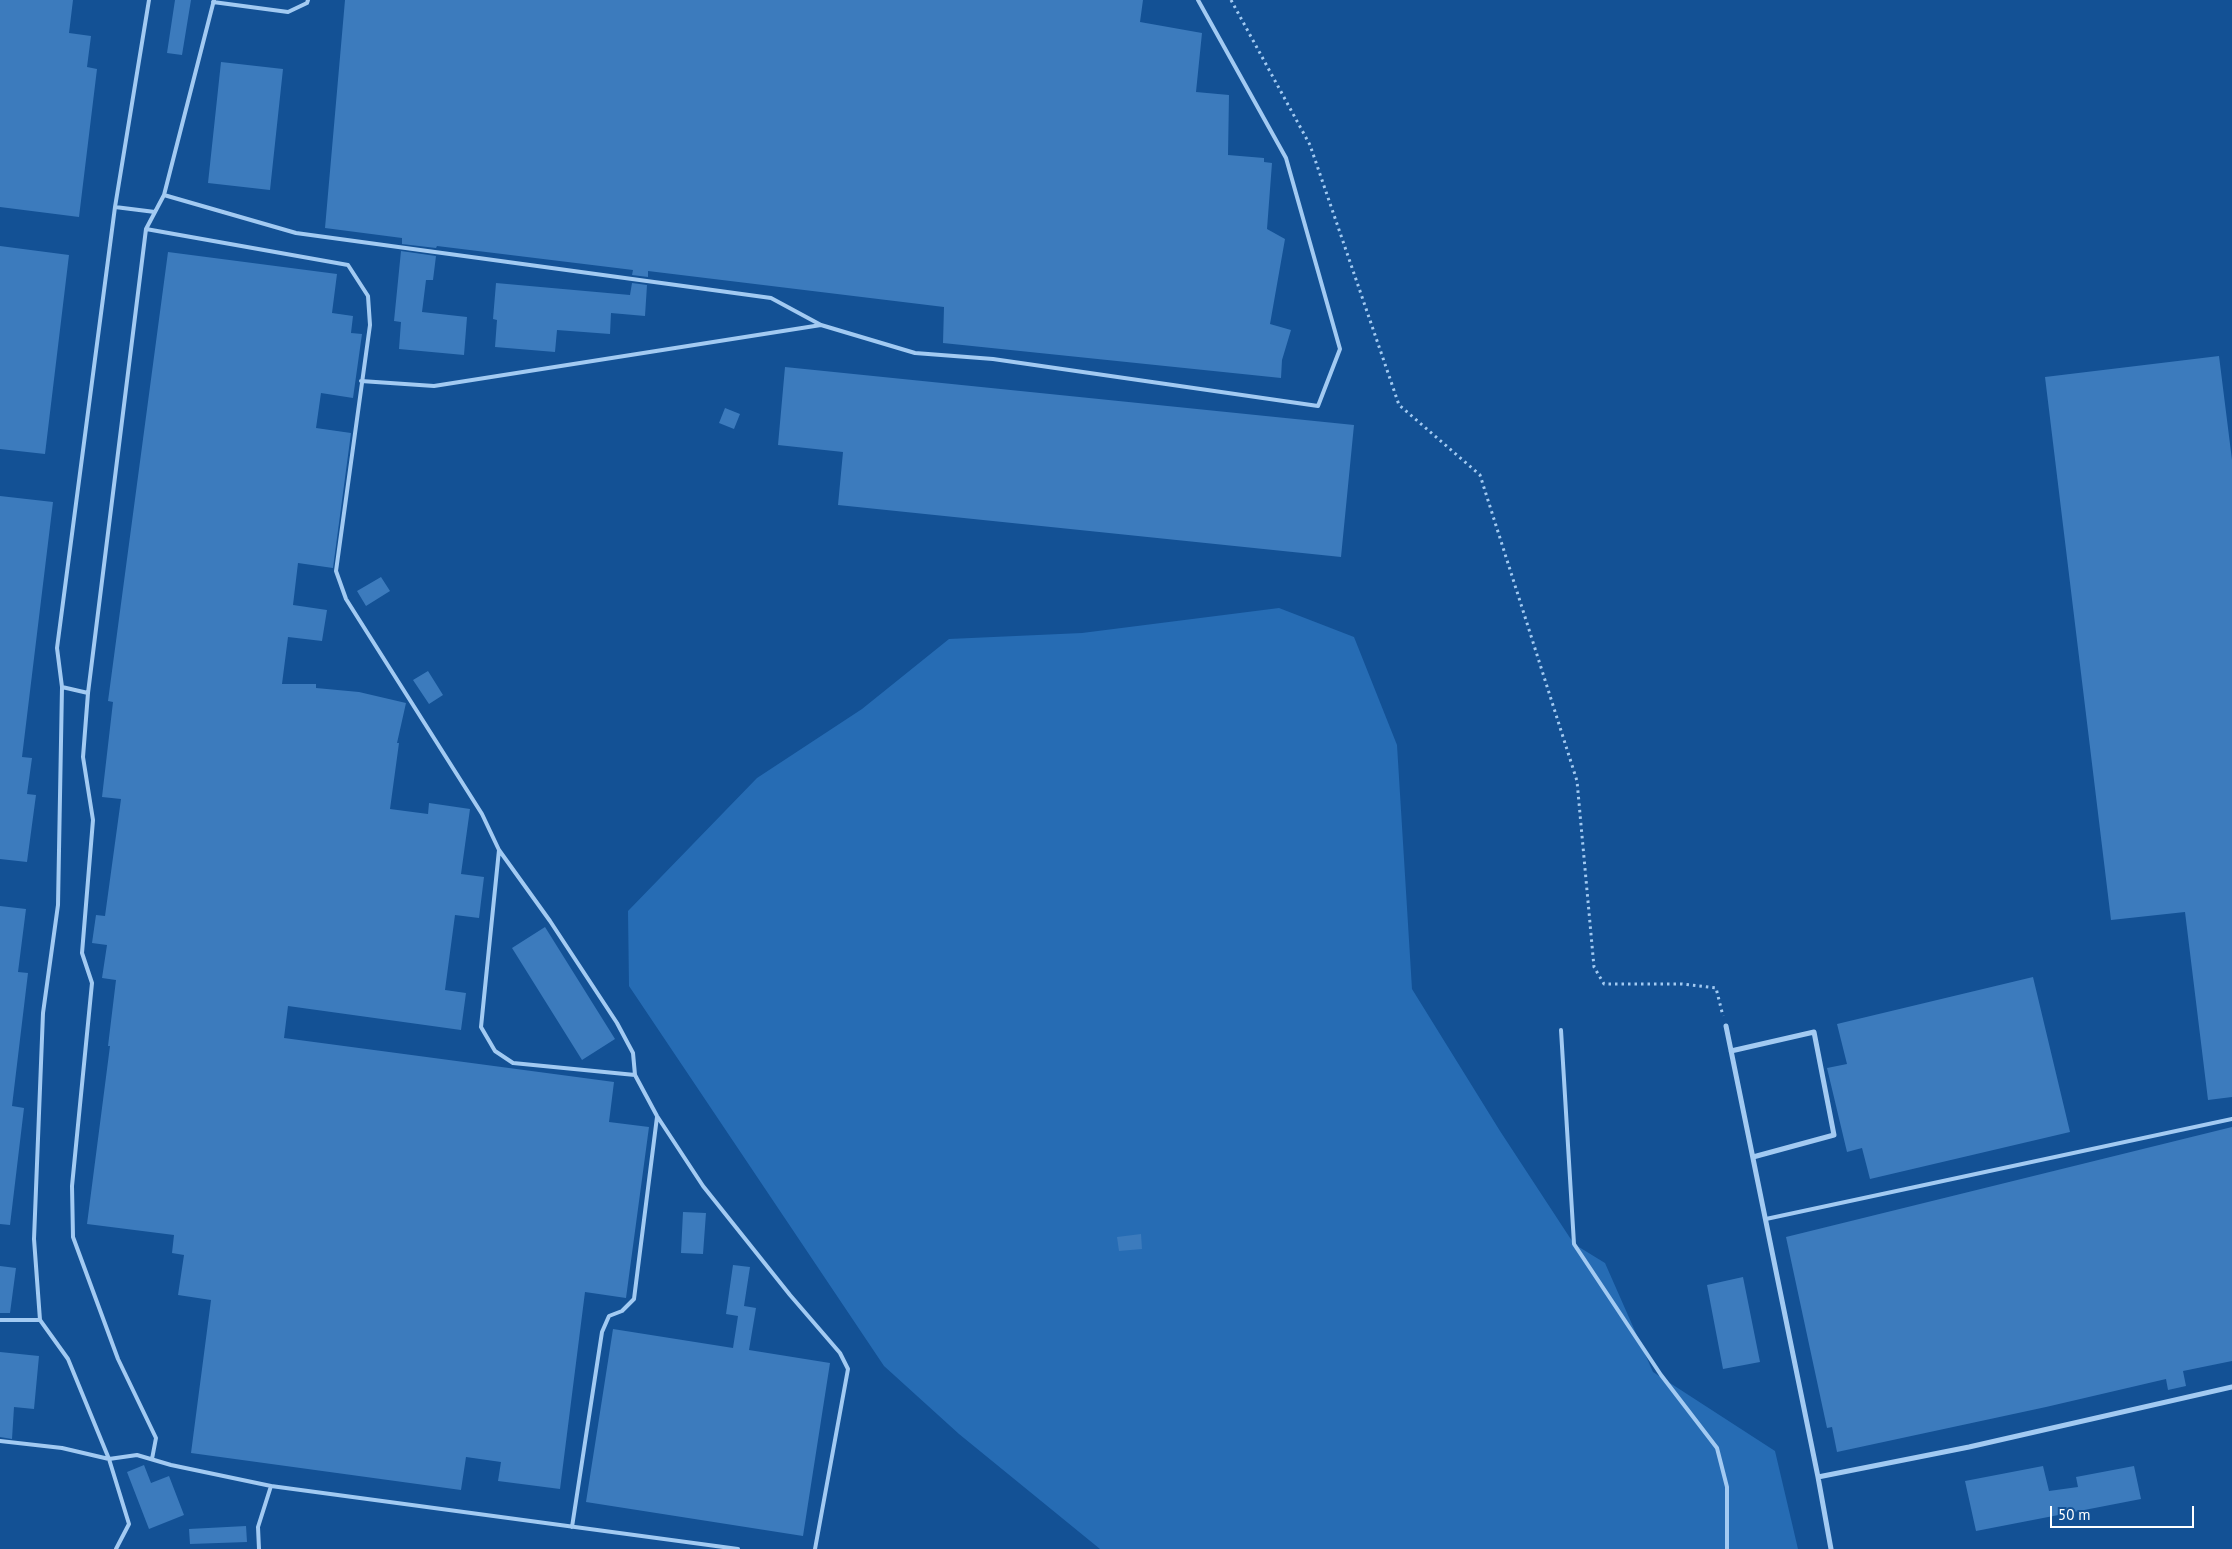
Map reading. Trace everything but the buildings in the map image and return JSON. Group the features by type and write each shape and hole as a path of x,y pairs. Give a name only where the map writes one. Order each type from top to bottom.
{"street":[{"path":"1726,1026 1831,1549"},
{"path":"1731,1051 1814,1032 1834,1135 1753,1157"},
{"path":"1818,1477 1968,1447 2232,1387"}],"lane":[{"path":"116,1549 129,1524 109,1459 68,1359 40,1320 34,1239 43,1013 58,905 62,688 57,648 115,206 149,0"},
{"path":"152,1458 156,1438 118,1359 73,1237 72,1186 92,983 82,953 93,820 83,757 88,693 146,229 164,195 214,1 288,12 306,3 308,0"},
{"path":"164,195 296,233 771,298 821,325 915,353 994,359 1318,406 1340,349 1286,158 1198,0"},
{"path":"115,206 155,212"},
{"path":"146,229 348,265 368,296 370,325 336,571 346,599 482,814 499,850 550,921 617,1023 633,1054 635,1075 657,1116 703,1186 790,1295 840,1353 848,1369 815,1549"},
{"path":"361,381 434,386 821,325"},
{"path":"62,688 88,693"},
{"path":"499,850 481,1027 495,1051 513,1064 635,1075"},
{"path":"1561,1030 1574,1244 1661,1374 1717,1448 1727,1487 1727,1549"},
{"path":"572,1527 602,1332 609,1316 622,1310 634,1299 657,1116"},
{"path":"1766,1219 2232,1120"},
{"path":"0,1320 40,1320"},
{"path":"0,1441 62,1448 109,1459 137,1455 271,1486 738,1549"},
{"path":"259,1549 258,1527 271,1486"}],"path":[{"path":"1231,0 1310,145 1399,405 1480,475 1577,781 1594,967 1604,984 1682,984 1716,988 1726,1026"}],"shaded area":[{"path":"1279,608 1354,637 1397,745 1412,989 1500,1131 1574,1244 1605,1263 1653,1372 1775,1451 1798,1549 1100,1549 959,1434 884,1366 629,986 628,911 757,778 862,709 949,639 1082,633"}]}
